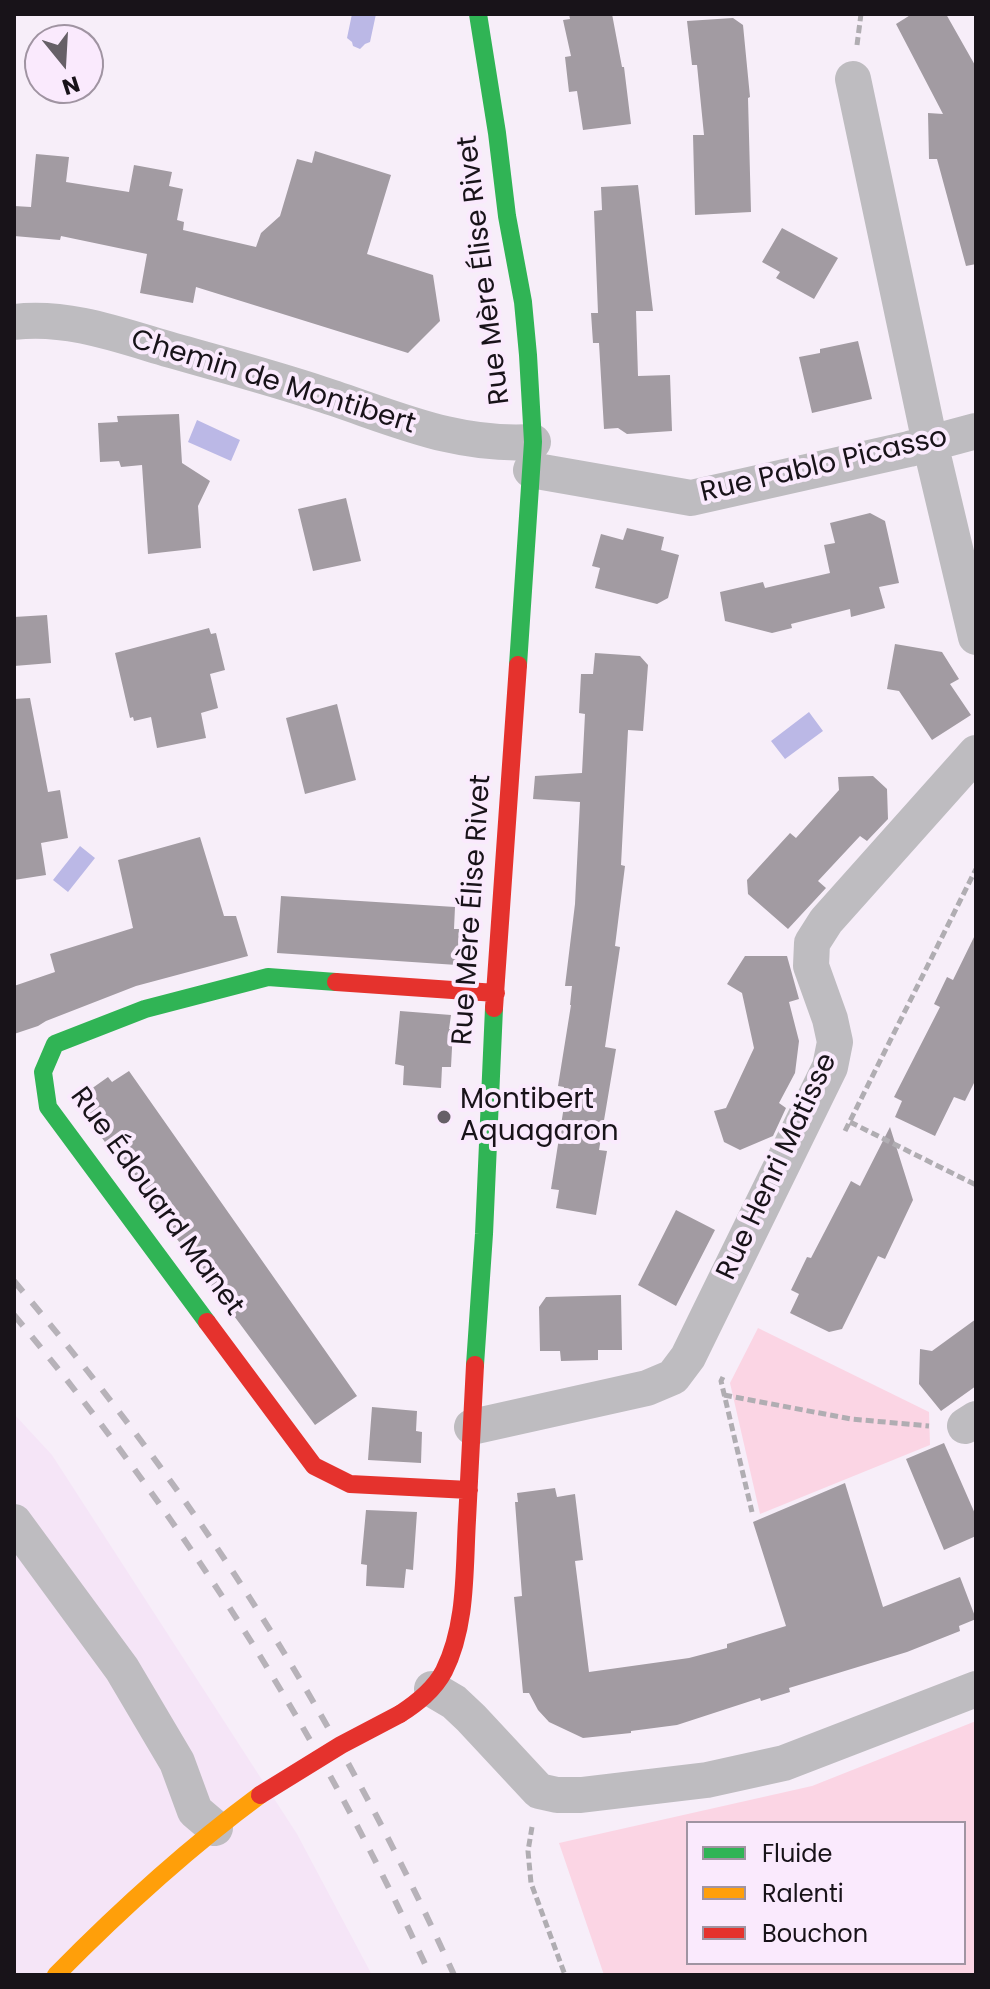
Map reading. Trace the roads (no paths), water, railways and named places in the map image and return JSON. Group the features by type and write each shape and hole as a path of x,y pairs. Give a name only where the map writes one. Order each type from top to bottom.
{"street":[{"name":"Rue Mère Élise Rivet","path":"50,1971 215,1828 260,1795 417,1703 432,1689 447,1666 457,1639 463,1595 496,993 532,456 523,302 507,216 478,14"},
{"path":"853,79 930,443 976,637"},
{"name":"Chemin de Montibert","path":"14,322 32,320 72,324 119,335 322,394 423,430 512,444 532,456"},
{"name":"Rue Pablo Picasso","path":"532,456 691,498 976,431"},
{"name":"Rue Henri Matisse","path":"472,1427 647,1388 673,1377 688,1357 830,1067 835,1042 811,966 812,943 826,921 976,753"},
{"name":"Rue Édouard Manet","path":"469,1490 350,1484 314,1466 48,1107 43,1072 55,1044 145,1009 268,977 496,993"},
{"path":"14,1522 122,1669 177,1762 195,1811 215,1828"},
{"path":"432,1689 454,1702 471,1718 539,1791 557,1795 707,1780 784,1763 976,1689"}],"water":[{"path":"352,14 376,14 370,42 360,49 347,38"},
{"path":"197,420 240,440 231,461 188,442"},
{"path":"809,712 823,731 785,759 771,741"},
{"path":"80,846 95,858 68,892 53,880"}],"railway":[{"path":"14,1281 139,1438 244,1588 341,1750 400,1861 454,1975"},
{"path":"14,1315 134,1469 244,1631 343,1800 430,1975"}],"place":[{"name":"Montibert Aquagaron","path":"444,1117"}]}
